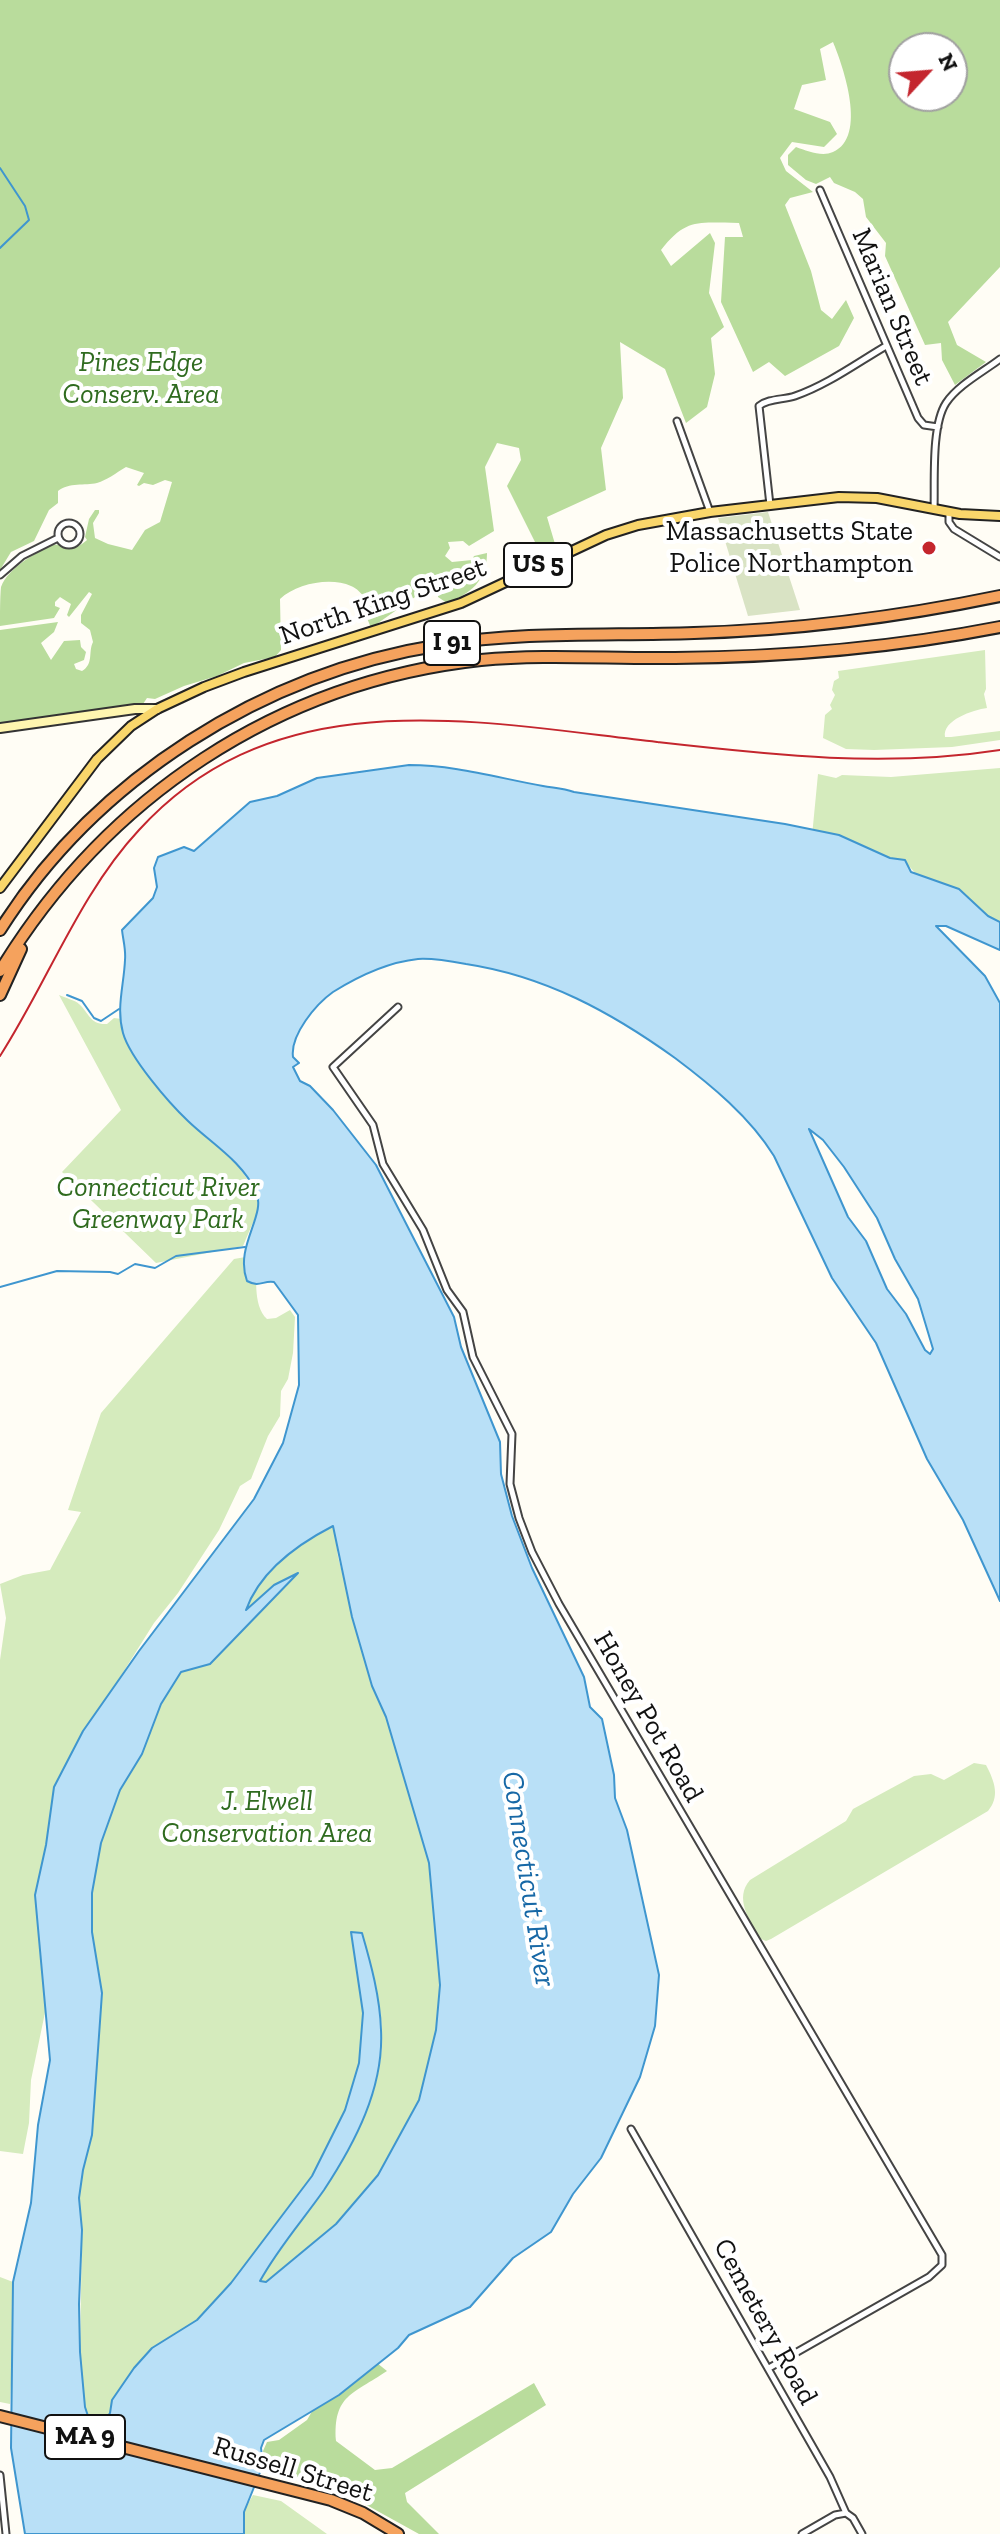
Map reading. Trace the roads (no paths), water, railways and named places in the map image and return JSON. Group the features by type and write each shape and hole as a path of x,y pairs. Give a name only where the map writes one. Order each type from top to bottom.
{"highway":[{"name":"I 91","path":"0,930 25,894 85,826 169,755 248,708 350,666 421,648 494,637 772,629 874,618 1000,596"},
{"name":"I 91","path":"0,971 55,890 105,837 171,780 245,733 320,699 401,674 509,658 675,658 779,654 889,644 1000,627"},
{"path":"0,995 35,925 105,837"},
{"path":"0,923 25,894"},
{"name":"Russell Street","path":"0,2416 298,2491 356,2509 398,2534"}],"main road":[{"name":"North King Street","path":"0,888 97,759 131,726 157,709 244,672 461,603 606,535 638,525 710,512 858,497 902,502 934,510 1000,516"}],"street":[{"name":"Marian Street","path":"820,190 918,418 924,425 938,427"},
{"path":"770,505 759,406 816,387 886,346"},
{"path":"934,510 938,427 947,402 1000,359"},
{"path":"677,421 710,512"},
{"path":"949,512 949,522 954,529 1000,557"},
{"path":"71,523 79,530 79,539 73,545 64,544 58,538 58,530 64,524 71,523"},
{"path":"0,575 22,556 58,538"},
{"path":"0,728 135,709 157,709"},
{"name":"Honey Pot Road","path":"398,1007 333,1067 373,1125 383,1164 423,1230 447,1290 463,1312 473,1357 512,1434 511,1492 532,1552 559,1604 942,2255 942,2265 929,2277 769,2368"},
{"name":"Cemetery Road","path":"631,2129 769,2368 830,2477 846,2513 853,2518 862,2534"},
{"path":"0,2475 6,2534"},
{"path":"802,2534 835,2515 846,2513"}],"water":[{"name":"Connecticut River","path":"409,765 443,767 574,792 839,835 890,858 905,860 911,872 959,889 988,916 1000,922 1000,950 946,926 936,926 985,976 1000,1003 1000,1601 963,1520 927,1459 876,1343 832,1278 774,1156 742,1115 716,1091 675,1058 602,1011 550,987 495,970 436,959 407,961 363,976 333,992 319,1004 296,1039 293,1057 299,1063 293,1067 300,1081 310,1086 333,1110 376,1165 454,1317 461,1347 500,1442 501,1474 512,1516 532,1568 584,1677 590,1707 602,1719 614,1775 615,1798 627,1830 659,1975 655,2026 640,2077 601,2158 573,2194 551,2232 513,2258 470,2307 409,2335 398,2348 339,2395 264,2440 261,2448 263,2465 244,2512 244,2534 25,2534 11,2448 13,2282 31,2203 38,2125 50,2060 35,1895 54,1787 83,1731 254,1499 283,1443 299,1385 298,1315 274,1282 255,1284 247,1281 244,1268 244,1256 257,1211 256,1192 235,1162 188,1121 161,1092 133,1055 123,1033 120,1006 125,956 122,930 153,898 157,887 154,868 158,857 184,847 194,851 250,802 277,796 317,778","holes":["809,1129 823,1140 844,1167 877,1218 895,1259 918,1299 933,1349 930,1354 887,1289 866,1241 848,1217","333,1526 352,1617 372,1686 386,1717 429,1863 440,1985 436,2030 419,2100 378,2175 336,2224 266,2282 260,2281 335,2172 365,2114 378,2073 381,2052 379,2005 362,1933 351,1932 363,2013 359,2063 345,2110 312,2176 231,2283 197,2320 152,2348 134,2368 112,2400 110,2413 101,2426 96,2427 85,2407 80,2352 82,2230 79,2198 92,2135 102,1993 92,1932 92,1893 101,1843 120,1790 142,1754 161,1704 181,1672 210,1664 298,1573 274,1585 246,1610 270,1571 294,1550"]}],"waterway":[{"path":"0,168 25,206 29,220 0,248"},
{"path":"67,995 82,1001 94,1018 101,1021 119,1009"},
{"path":"0,1287 57,1271 118,1274 135,1264 155,1268 176,1256 245,1247"}],"railway":[{"path":"0,1056 81,910 118,855 139,830 193,782 253,749 316,730 382,722 450,721 828,758 914,758 1000,750"}],"place":[{"name":"Massachusetts State Police Northampton","path":"929,548"}],"park label":[{"name":"Pines Edge Conserv. Area","path":"141,379"},
{"name":"Connecticut River Greenway Park","path":"158,1204"},
{"name":"J. Elwell Conservation Area","path":"267,1818"}]}
